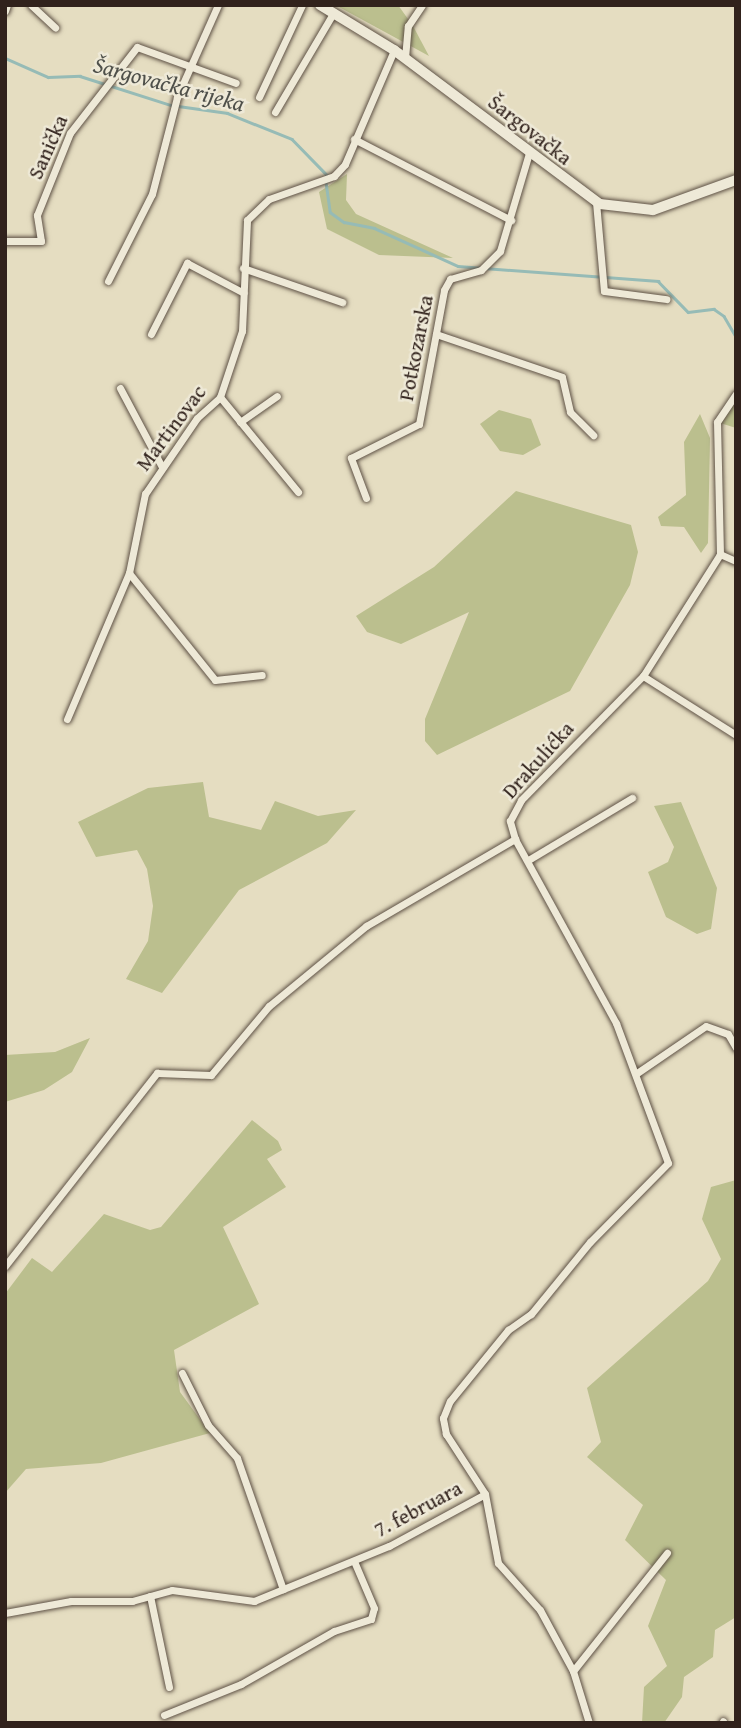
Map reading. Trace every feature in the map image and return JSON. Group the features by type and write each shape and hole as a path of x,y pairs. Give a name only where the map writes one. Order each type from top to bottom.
{"street":[{"path":"5,10 7,5"},
{"path":"31,5 55,27"},
{"path":"108,282 152,194 177,97 218,5"},
{"path":"259,97 302,5"},
{"name":"Šargovačka","path":"320,5 394,50 596,202 636,213 736,180"},
{"path":"405,58 408,26 422,5"},
{"path":"275,112 334,12"},
{"name":"Sanička","path":"5,241 41,241 39,210 70,133 111,80 142,46 189,68 236,83"},
{"name":"Martinovac","path":"67,719 129,573 145,494 162,467 220,397 242,331 242,234 255,211 284,192 334,176 354,139 394,50"},
{"path":"354,139 511,220"},
{"name":"Potkozarska","path":"366,498 351,458 419,424 436,334 450,279 481,270 492,263 511,220 529,153"},
{"path":"596,202 599,281 608,293 666,299"},
{"path":"151,334 187,263 244,293"},
{"path":"243,268 342,302"},
{"path":"436,334 562,377 570,412 593,435"},
{"path":"120,388 162,467"},
{"path":"736,394 717,422 720,554 736,561"},
{"path":"240,422 277,396"},
{"path":"220,397 298,492"},
{"name":"Drakulićka","path":"515,839 510,821 521,800 643,676 720,554"},
{"path":"129,573 215,680 261,675"},
{"path":"643,676 736,735"},
{"path":"530,859 632,798"},
{"path":"5,1266 157,1073 211,1075 269,1006 366,926 515,839 530,859 637,1073 667,1147 666,1171 615,1215 550,1294 508,1330 443,1418 446,1434 485,1494"},
{"path":"637,1073 706,1026 729,1034 736,1048"},
{"path":"182,1373 205,1420 237,1458 283,1589"},
{"name":"7. februara","path":"5,1613 181,1590 245,1602 354,1561 485,1494 498,1563 540,1610 573,1671 589,1723"},
{"path":"573,1671 667,1553"},
{"path":"164,1715 241,1684 334,1630 371,1619 374,1608 354,1561"},
{"path":"150,1596 169,1687"}],"green space":[{"path":"398,5 413,26 429,56 339,7"},
{"path":"347,174 346,200 356,214 453,258 379,255 327,229 319,192"},
{"path":"736,394 736,428 717,422"},
{"path":"499,410 531,419 541,445 523,455 500,451 480,424"},
{"path":"700,414 710,438 708,543 701,553 684,527 661,526 658,517 686,495 684,442"},
{"path":"516,491 631,525 638,552 630,585 570,691 437,755 425,741 425,719 469,612 401,644 367,632 356,616 434,567"},
{"path":"203,782 209,817 261,830 275,801 318,816 356,810 327,843 239,890 162,993 126,979 148,941 153,906 147,869 137,850 96,857 78,822 148,788"},
{"path":"681,802 717,888 711,929 697,934 666,917 648,872 668,862 674,847 654,806"},
{"path":"90,1038 72,1072 44,1090 5,1102 5,1055 55,1052"},
{"path":"252,1120 278,1141 282,1150 267,1159 286,1187 223,1227 259,1304 174,1350 180,1392 210,1433 101,1463 26,1469 5,1493 5,1294 32,1258 52,1272 104,1214 150,1230 161,1227"},
{"path":"736,1180 736,1617 715,1630 713,1657 684,1677 682,1697 664,1723 642,1723 644,1687 667,1666 648,1626 666,1580 625,1540 643,1505 587,1457 601,1442 587,1388 708,1281 721,1259 702,1219 711,1187"}],"waterway":[{"name":"Šargovačka rijeka","path":"5,58 48,77 80,76 171,105 227,113 292,139 327,175"},
{"name":"Šargovačka rijeka","path":"326,182 330,212 344,222 374,228 458,266 658,281 688,312 714,309 724,316 736,337"}]}
